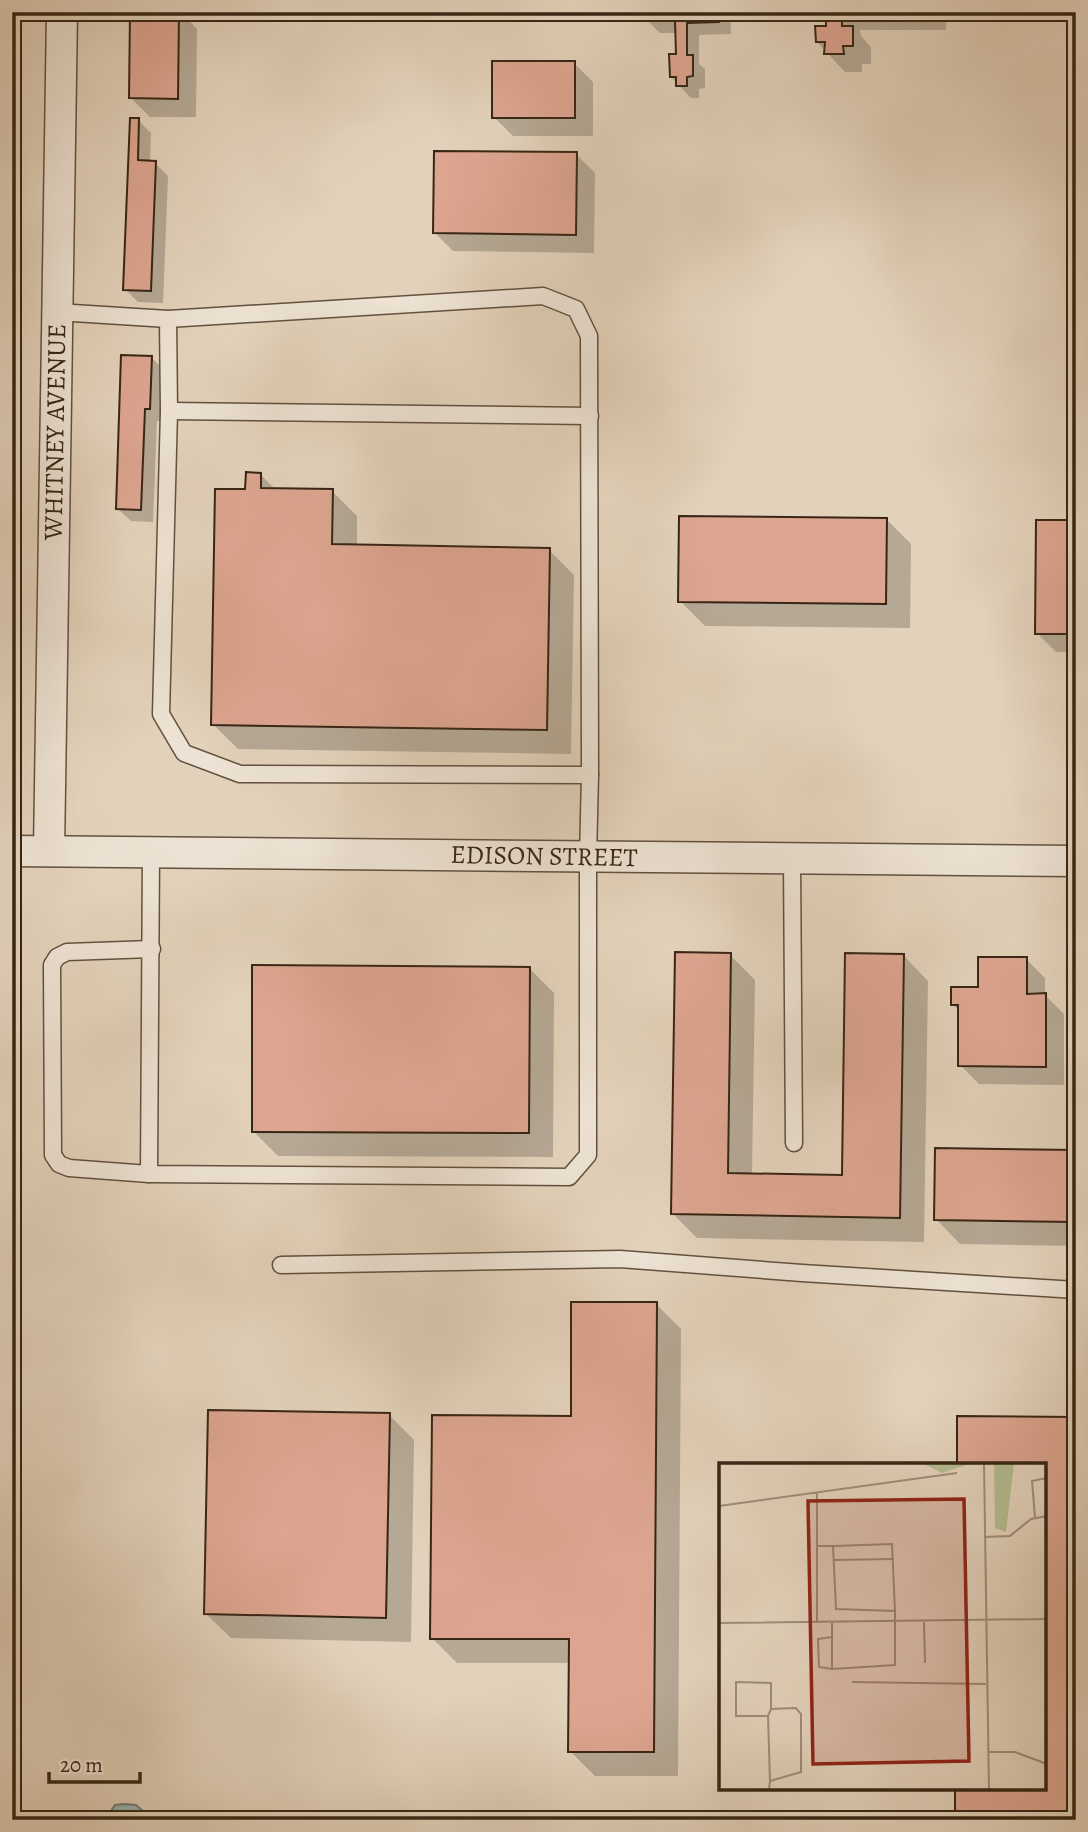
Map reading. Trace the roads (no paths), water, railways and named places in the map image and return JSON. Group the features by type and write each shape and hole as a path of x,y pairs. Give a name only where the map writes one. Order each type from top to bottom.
{"street":[{"name":"WHITNEY AVENUE","path":"49,851 62,12"},
{"name":"EDISON STREET","path":"12,851 1076,861"}],"lane":[{"path":"57,312 168,319 543,296 576,309 589,336 588,1155 569,1177 149,1174 69,1168 59,1164 53,1155 52,965 57,957 66,952 152,949"},
{"path":"168,319 169,411 161,714 184,753 240,774 590,775"},
{"path":"169,411 590,416"},
{"path":"149,1174 151,852"},
{"path":"792,859 794,1143"},
{"path":"281,1265 620,1259 1076,1290"}],"water":[{"path":"115,1805 136,1805 153,1820 107,1820"}]}
